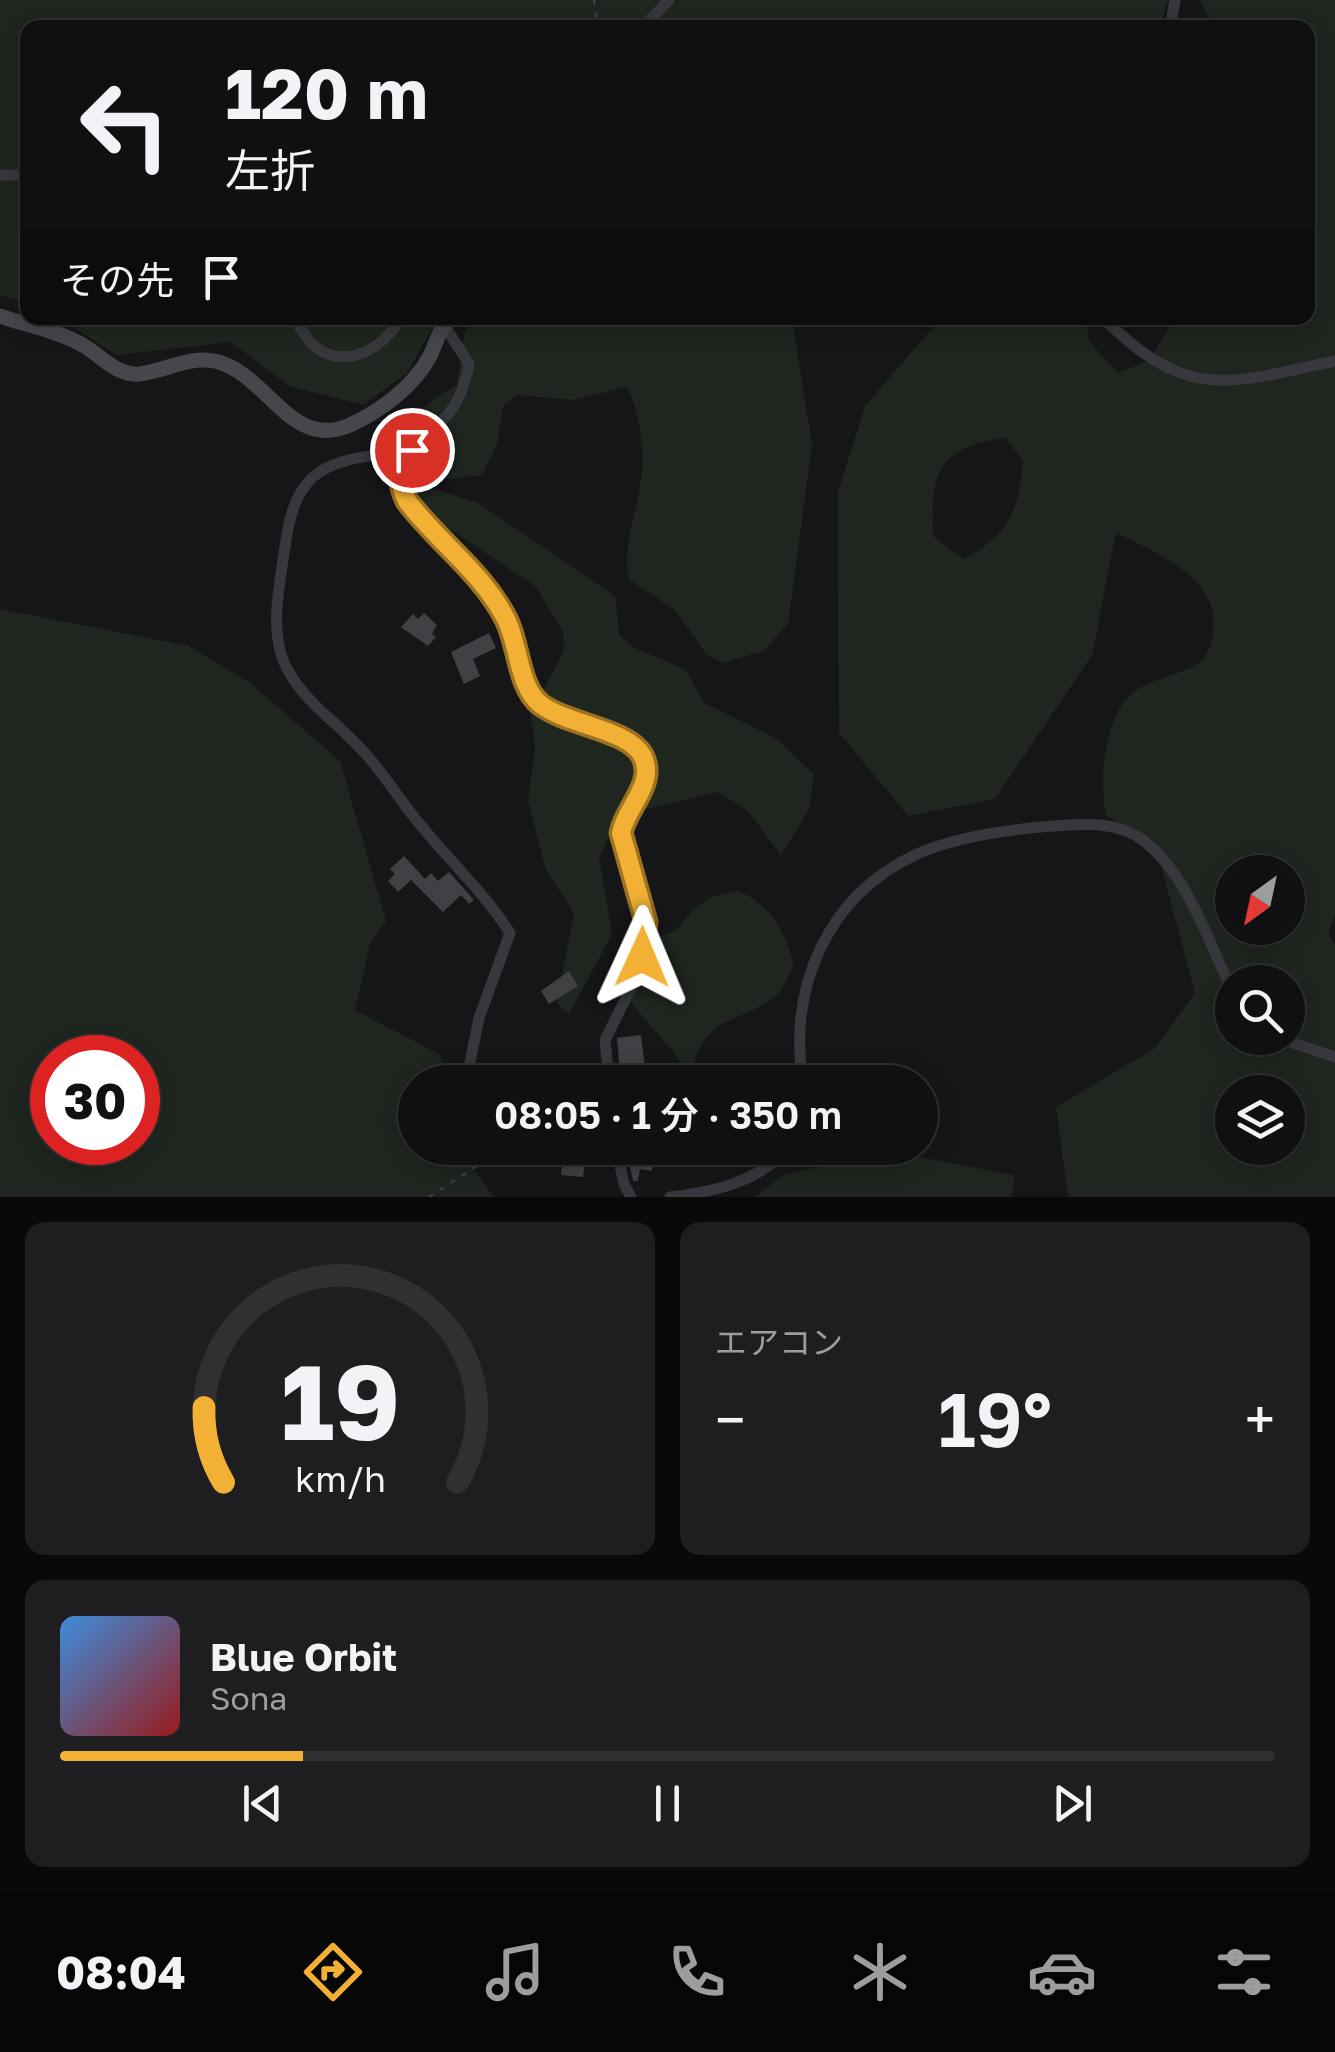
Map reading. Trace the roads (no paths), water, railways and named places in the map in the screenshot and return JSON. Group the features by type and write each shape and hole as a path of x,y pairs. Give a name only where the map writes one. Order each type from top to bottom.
{"street":[{"path":"650,20 669,0"},
{"path":"26,325 83,345 116,369 137,374 194,359 224,363 245,374 307,430 324,433 365,416 416,380 445,325"},
{"path":"299,325 304,337 325,353 344,358 365,354 383,343 396,325"},
{"path":"450,325 469,364 464,389 449,414 412,450 399,470 399,483 407,501 490,592 506,620 527,688 538,703 574,723 634,744 645,764 645,783 621,833 646,922 634,984 606,1040 608,1065"},
{"path":"1111,325 1166,369 1198,379 1242,382 1335,362"},
{"path":"412,450 339,462 308,480 295,498 288,524 278,622 282,656 297,686 365,753 421,826 494,908 510,933 479,1018 469,1065"},
{"path":"801,1065 797,1025 802,992 812,964 841,916 881,875 916,854 959,841 1074,824 1126,831 1145,842 1170,871 1219,965"},
{"path":"1305,1047 1335,1057"},
{"path":"620,1165 632,1197"},
{"path":"670,1197 735,1184 770,1165"}]}
